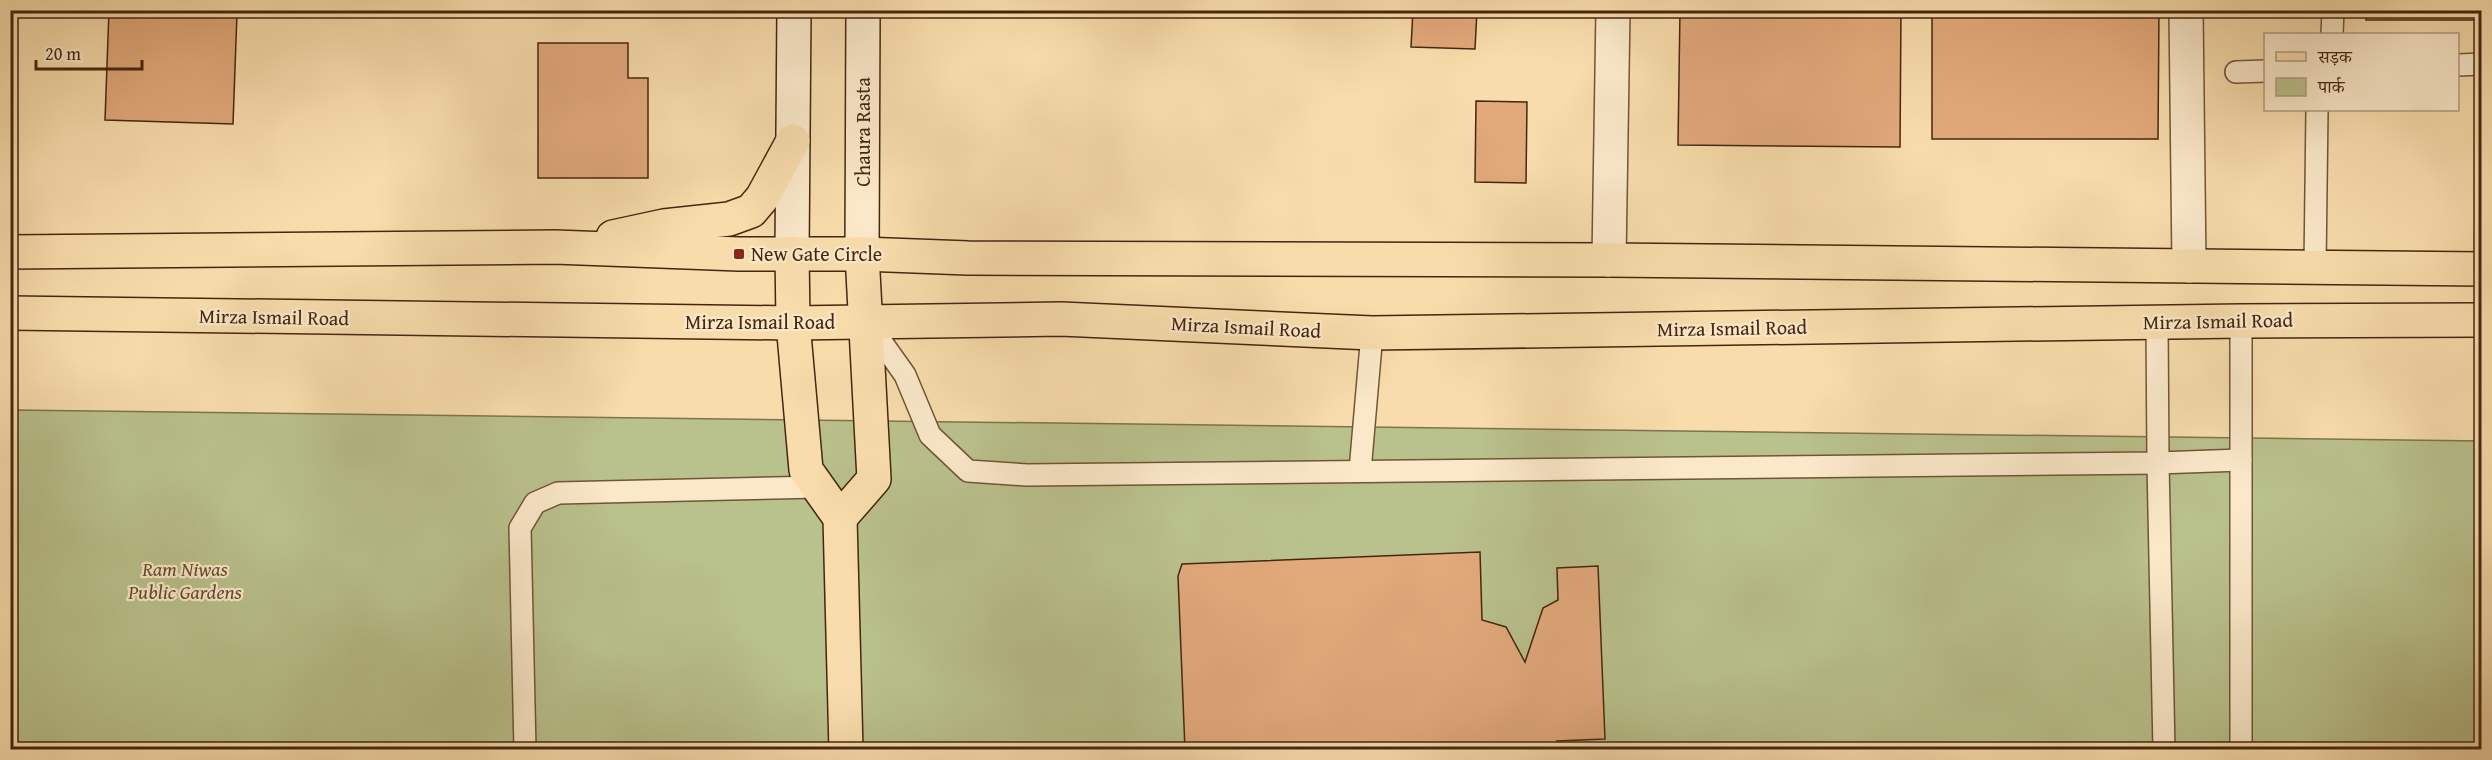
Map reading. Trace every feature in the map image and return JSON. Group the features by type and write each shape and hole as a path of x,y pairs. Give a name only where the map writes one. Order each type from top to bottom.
{"main road":[{"path":"555,247 639,233 664,226 729,219 751,211 762,198 793,141"},
{"path":"10,252 555,247 968,258 1609,260 2481,269"},
{"path":"792,254 793,323 806,470 840,518 846,750"},
{"path":"840,518 874,479 862,254"},
{"name":"Mirza Ismail Road","path":"10,313 793,323 1061,319 1372,333 2241,321 2481,320"}],"street":[{"path":"792,254 794,10"},
{"name":"Chaura Rasta","path":"862,254 863,10"},
{"path":"1609,260 1613,10"},
{"path":"2186,10 2189,266"}],"lane":[{"path":"2332,33 2333,10"},
{"path":"2459,65 2481,64"},
{"path":"2236,72 2264,71"},
{"path":"2315,267 2317,111"},
{"path":"2241,321 2241,750"},
{"path":"2157,322 2164,750"},
{"path":"867,323 905,375 930,435 968,471 1027,475 2158,463 2241,460"},
{"path":"1360,471 1372,333"},
{"path":"525,750 520,528 535,503 558,493 818,487"}],"green space":[{"name":"Ram Niwas Public Gardens","path":"10,410 2481,441 2481,749 11,749"}],"building":[{"path":"109,10 237,13 233,124 105,120"},
{"path":"1413,10 1477,10 1475,49 1411,47"},
{"path":"1680,10 1901,10 1900,147 1678,145"},
{"path":"1932,10 2159,10 2158,139 1932,139"},
{"path":"2366,10 2482,10 2482,20 2366,20"},
{"path":"538,43 628,43 628,78 648,78 648,178 538,178"},
{"path":"1476,101 1527,102 1526,183 1475,182"},
{"path":"1480,552 1482,620 1506,627 1525,662 1543,608 1558,600 1557,568 1598,566 1605,739 1557,741 1561,750 1185,750 1178,576 1182,564"}],"place":[{"name":"New Gate Circle","path":"739,254"}]}
